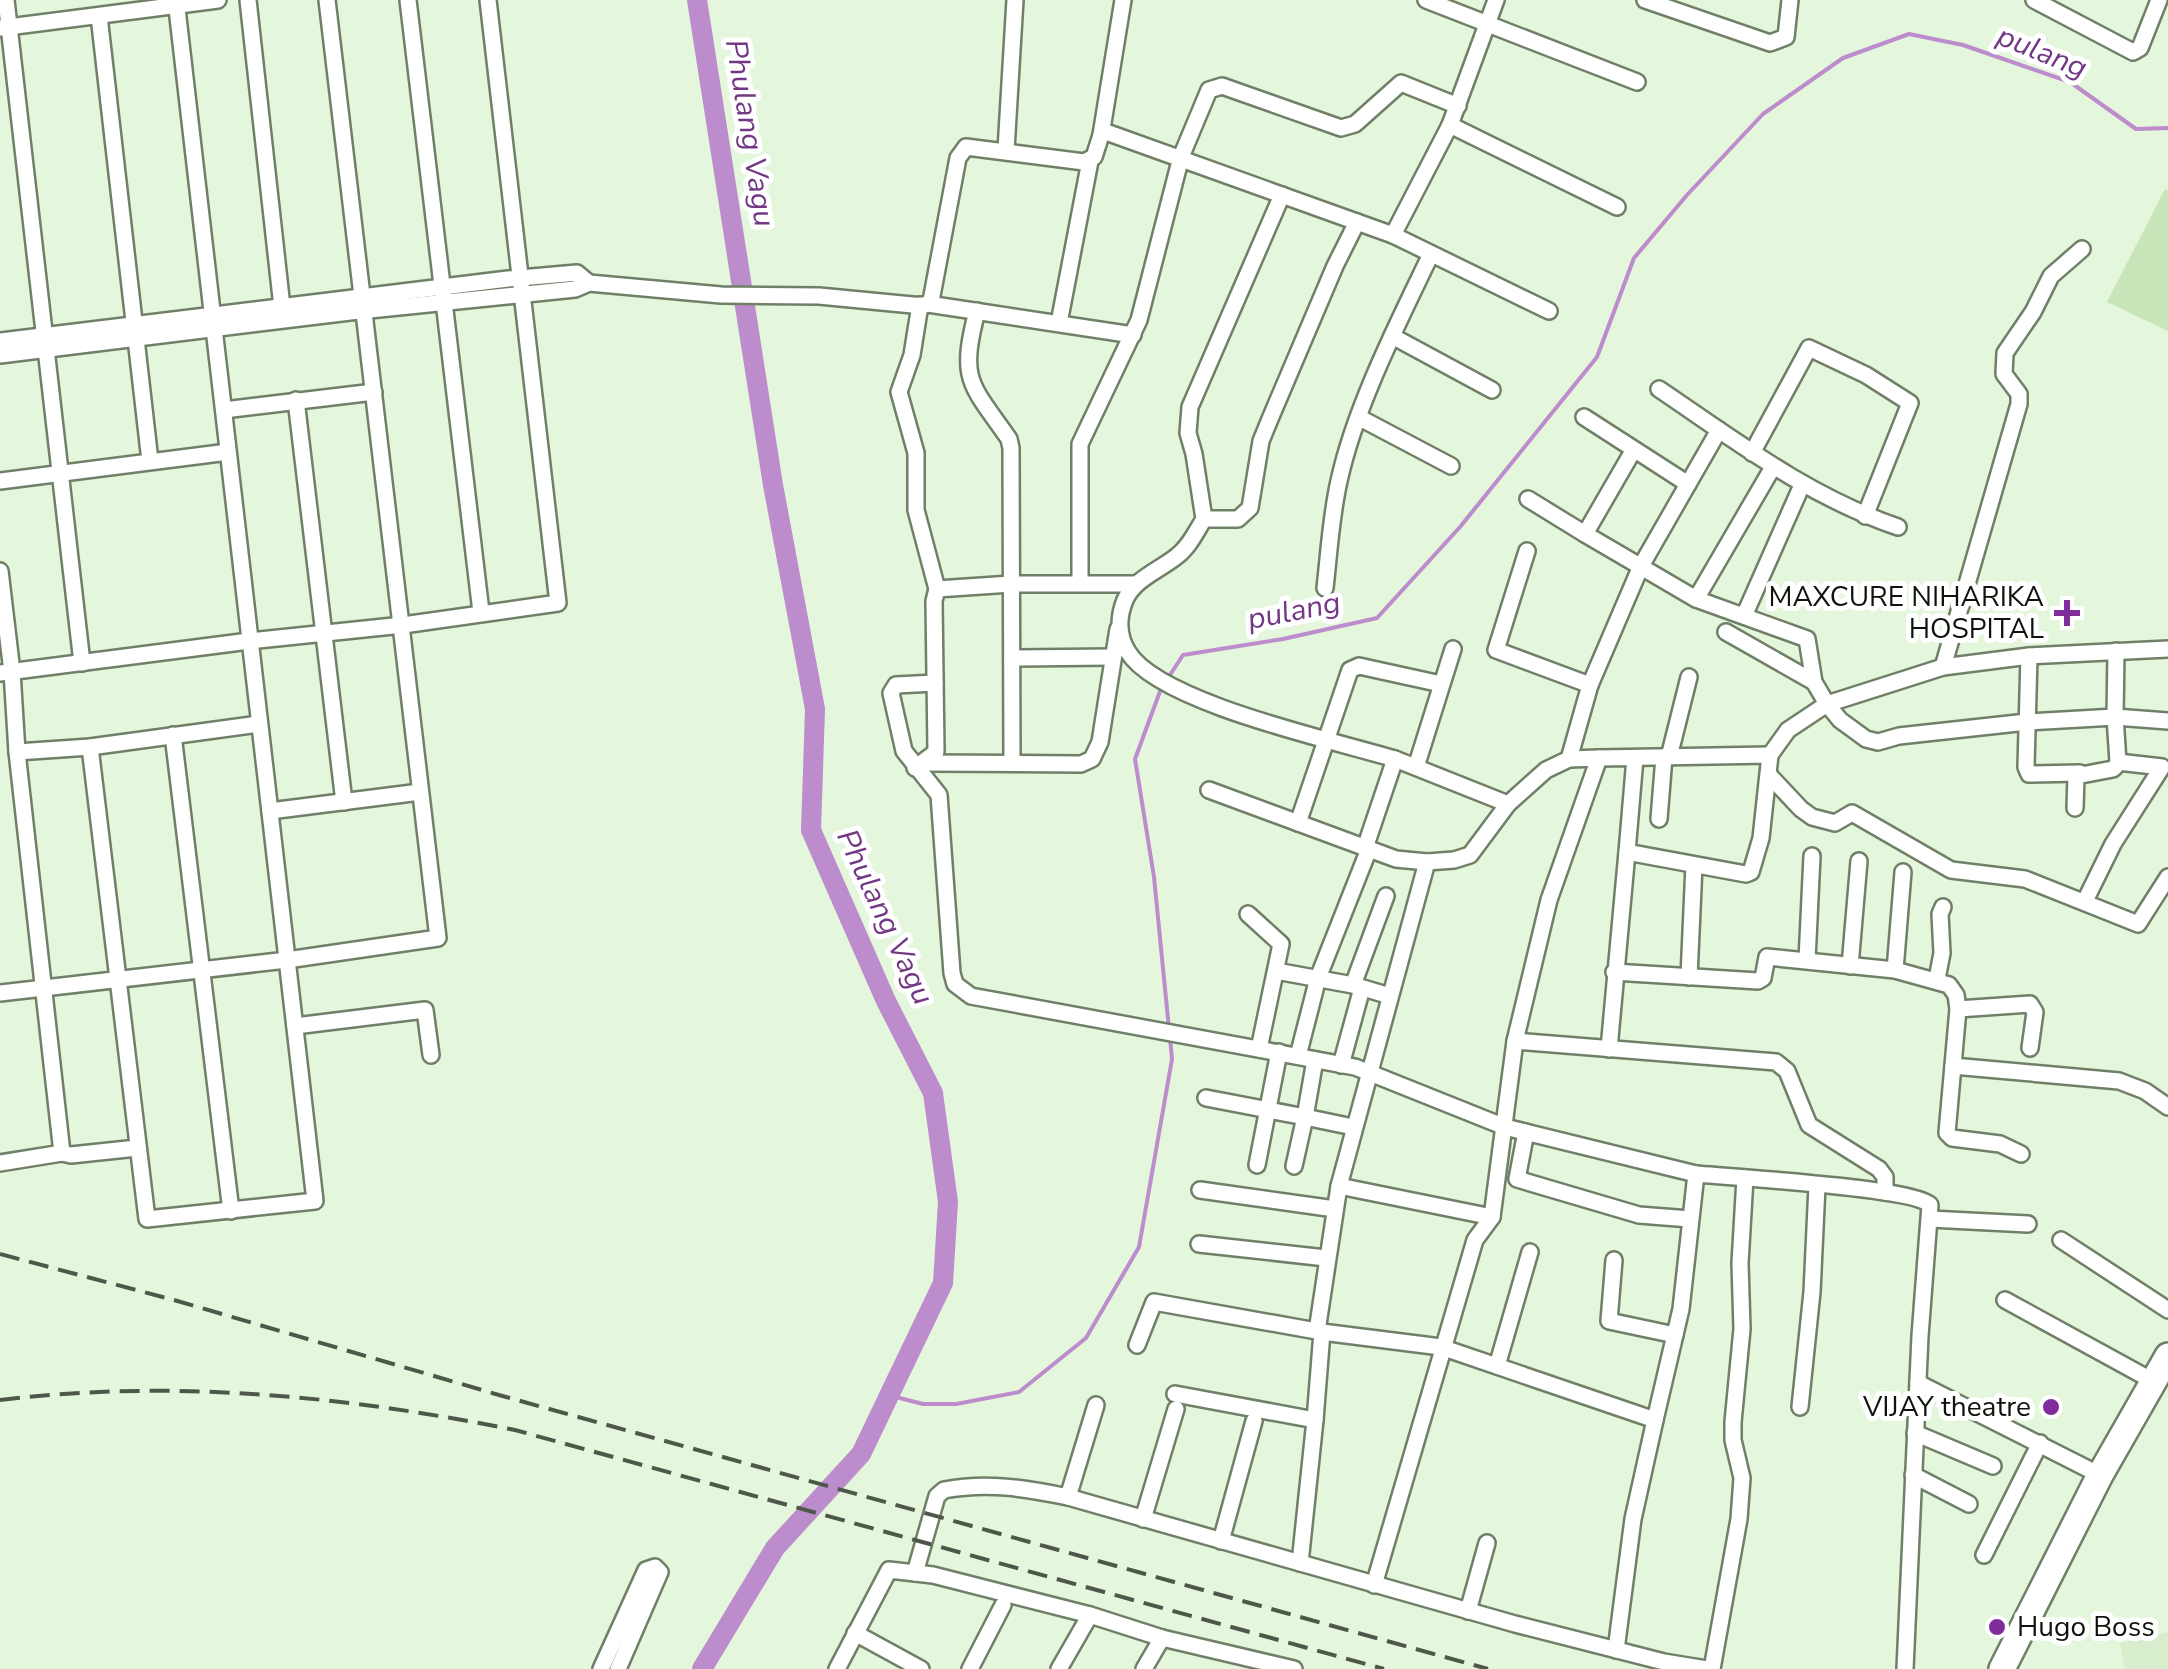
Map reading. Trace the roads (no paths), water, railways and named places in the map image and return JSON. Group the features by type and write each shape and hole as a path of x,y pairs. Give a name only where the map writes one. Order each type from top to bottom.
{"highway":[{"path":"2016,1669 2160,1384 2168,1356"},
{"path":"2002,1669 2100,1476 2160,1384"}],"street":[{"path":"6,0 4,28 48,342 82,663"},
{"path":"86,0 93,17 150,461"},
{"path":"4,28 218,0"},
{"path":"248,0 282,307"},
{"path":"0,993 287,960 438,938 327,0"},
{"path":"408,0 481,612"},
{"path":"6,672 250,640 403,626 558,603 488,0"},
{"path":"1006,150 1014,0"},
{"path":"1060,323 1090,161 1101,134 1124,0"},
{"path":"1426,0 1637,82"},
{"path":"1393,235 1450,125 1496,0"},
{"path":"1645,0 1765,44 1786,37 1790,0"},
{"path":"2034,0 2133,52 2140,48 2159,0"},
{"path":"90,746 147,1219 316,1201 176,3"},
{"path":"1080,583 1080,444 1139,320 1180,156 1206,94 1222,86 1341,128 1355,124 1400,83 1458,106"},
{"path":"1450,125 1617,207"},
{"path":"1101,134 1113,132 1393,235 1549,312"},
{"path":"919,766 936,752 937,589 916,510 916,453 899,392 912,355 961,151 971,145 1090,161"},
{"path":"919,766 1081,764 1092,759 1100,742 1112,657 1127,595 1136,584 1180,554 1204,519 1188,432 1190,407 1282,195"},
{"path":"1204,519 1238,519 1250,508 1261,442 1357,222"},
{"path":"1943,668 2019,404 2019,394 2004,374 2005,354 2051,276 2082,249"},
{"path":"1325,588 1338,484 1392,336 1431,254"},
{"path":"0,342 48,342 521,286 577,273 589,283 722,295 819,296 924,305 1132,335"},
{"path":"214,322 282,307 364,303"},
{"path":"977,311 966,364 972,382 1011,448 1012,762"},
{"path":"1392,336 1492,390"},
{"path":"0,356 48,342"},
{"path":"1752,453 1810,348 1866,375 1908,400 1910,406 1865,516"},
{"path":"1659,390 1802,485 1865,516 1898,527"},
{"path":"224,410 374,392"},
{"path":"296,400 344,802"},
{"path":"1584,417 1688,484"},
{"path":"1360,418 1451,466"},
{"path":"1569,759 1590,685 1641,566 1720,430"},
{"path":"1585,534 1633,451"},
{"path":"0,481 228,452"},
{"path":"1696,599 1774,467"},
{"path":"1744,616 1802,485"},
{"path":"1528,499 1696,599 1807,639 1814,682 1840,720 1866,739 1878,742 1899,736 2027,722 2116,717 2168,720"},
{"path":"1527,550 1496,650 1590,685"},
{"path":"0,571 6,672 62,1153"},
{"path":"937,589 1012,584 1136,584"},
{"path":"1120,626 1128,652 1154,676 1172,685 1220,706 1396,758 1508,804"},
{"path":"1726,632 1814,682"},
{"path":"1416,767 1453,649"},
{"path":"1627,852 1751,872 1761,838 1770,755 1788,730 1847,696 1943,668 2029,656 2168,649"},
{"path":"2116,651 2119,763"},
{"path":"2029,656 2029,774 2080,773 2113,768 2119,763 2165,762"},
{"path":"1012,658 1112,657"},
{"path":"1298,824 1353,667 1441,684"},
{"path":"1659,819 1667,757 1689,678"},
{"path":"936,684 893,688 904,752 919,766 938,795 952,973 962,992 1341,1065 1369,1072 1505,1127 1696,1174 1885,1192 1928,1202 1905,1669"},
{"path":"16,752 259,724"},
{"path":"173,735 231,1211"},
{"path":"1209,790 1396,859 1426,862 1470,855 1508,804 1546,770 1569,759 1770,755"},
{"path":"1298,1056 1318,978 1367,849 1396,758"},
{"path":"1374,1585 1475,1240 1492,1217 1515,1041 1550,900 1599,758"},
{"path":"1609,1048 1636,758"},
{"path":"2085,902 2113,844 2165,762"},
{"path":"2075,808 2075,780 2080,773"},
{"path":"1769,775 1812,817 1835,824 1852,813 1951,870 2026,879 2138,924 2165,888"},
{"path":"270,811 420,792"},
{"path":"1806,960 1812,856"},
{"path":"1850,966 1859,860"},
{"path":"1300,1563 1326,1258 1353,1127 1426,862"},
{"path":"1689,977 1694,865"},
{"path":"1896,970 1903,872"},
{"path":"1341,1065 1357,987 1386,896"},
{"path":"1937,980 1942,953 1940,914 1944,907"},
{"path":"1248,914 1281,944 1259,1048"},
{"path":"1614,972 1758,981 1763,978 1765,957 1896,970 1949,985 1958,1008 1948,1136 2000,1144 2021,1154"},
{"path":"1276,971 1390,996"},
{"path":"1958,1008 2030,1004 2034,1012 2030,1048"},
{"path":"295,1026 425,1010 431,1055"},
{"path":"1515,1041 1776,1062 1787,1071 1809,1125 1879,1169 1885,1192"},
{"path":"1256,1165 1279,1052"},
{"path":"1294,1166 1316,1060"},
{"path":"1953,1066 2118,1081 2145,1091 2168,1107"},
{"path":"1206,1098 1353,1127"},
{"path":"1526,1132 1518,1180 1639,1215 1690,1219"},
{"path":"0,1163 62,1153 137,1148"},
{"path":"1616,1650 1632,1519 1681,1308 1696,1174"},
{"path":"915,1573 938,1496 944,1490 994,1484 1068,1498 1468,1611 1616,1650 1709,1669 1739,1519 1742,1478 1733,1422 1742,1329 1740,1263 1745,1178"},
{"path":"1339,1186 1492,1217"},
{"path":"1800,1407 1818,1186"},
{"path":"1200,1190 1335,1209"},
{"path":"1930,1219 2028,1224"},
{"path":"2062,1240 2168,1310"},
{"path":"1198,1244 1326,1258"},
{"path":"1497,1366 1530,1252"},
{"path":"1614,1260 1609,1322 1675,1336"},
{"path":"2005,1300 2160,1384"},
{"path":"1137,1345 1154,1302 1319,1331 1441,1347 1655,1420"},
{"path":"1918,1383 2100,1476"},
{"path":"1143,1520 1176,1401 1315,1420"},
{"path":"1068,1498 1096,1404"},
{"path":"1221,1541 1254,1420"},
{"path":"1916,1433 1993,1466"},
{"path":"1984,1555 2040,1444"},
{"path":"1913,1475 1969,1504"},
{"path":"1468,1611 1487,1543"},
{"path":"602,1669 646,1570 654,1567 660,1572 618,1669"},
{"path":"838,1669 884,1573 893,1570 1090,1615 1245,1663 1294,1669"},
{"path":"970,1669 1002,1604"},
{"path":"1059,1669 1090,1615"},
{"path":"855,1633 912,1667"},
{"path":"1144,1669 1162,1638"}],"waterway":[{"name":"Phulang Vagu","path":"697,0 773,485 815,709 811,830 886,1001 933,1093 948,1202 943,1283 861,1454 775,1548 702,1669"},
{"name":"pulang","path":"1168,678 1183,655 1283,639 1377,618 1460,527 1597,357 1634,258 1763,114 1843,58 1909,34 1963,45 2070,82 2136,129 2168,128"},
{"name":"pulang","path":"1162,686 1135,759 1154,877 1169,1029"},
{"name":"pulang","path":"888,1395 923,1404 956,1404 1019,1392 1086,1338 1139,1247 1172,1059 1170,1038"}],"railway":[{"path":"0,1254 1488,1669"},
{"path":"0,1400 129,1391 259,1394 387,1408 515,1430 1384,1669"}],"place":[{"name":"MAXCURE NIHARIKA HOSPITAL","path":"2067,613"},
{"name":"VIJAY theatre","path":"2051,1407"},
{"name":"Hugo Boss","path":"1997,1627"}]}
